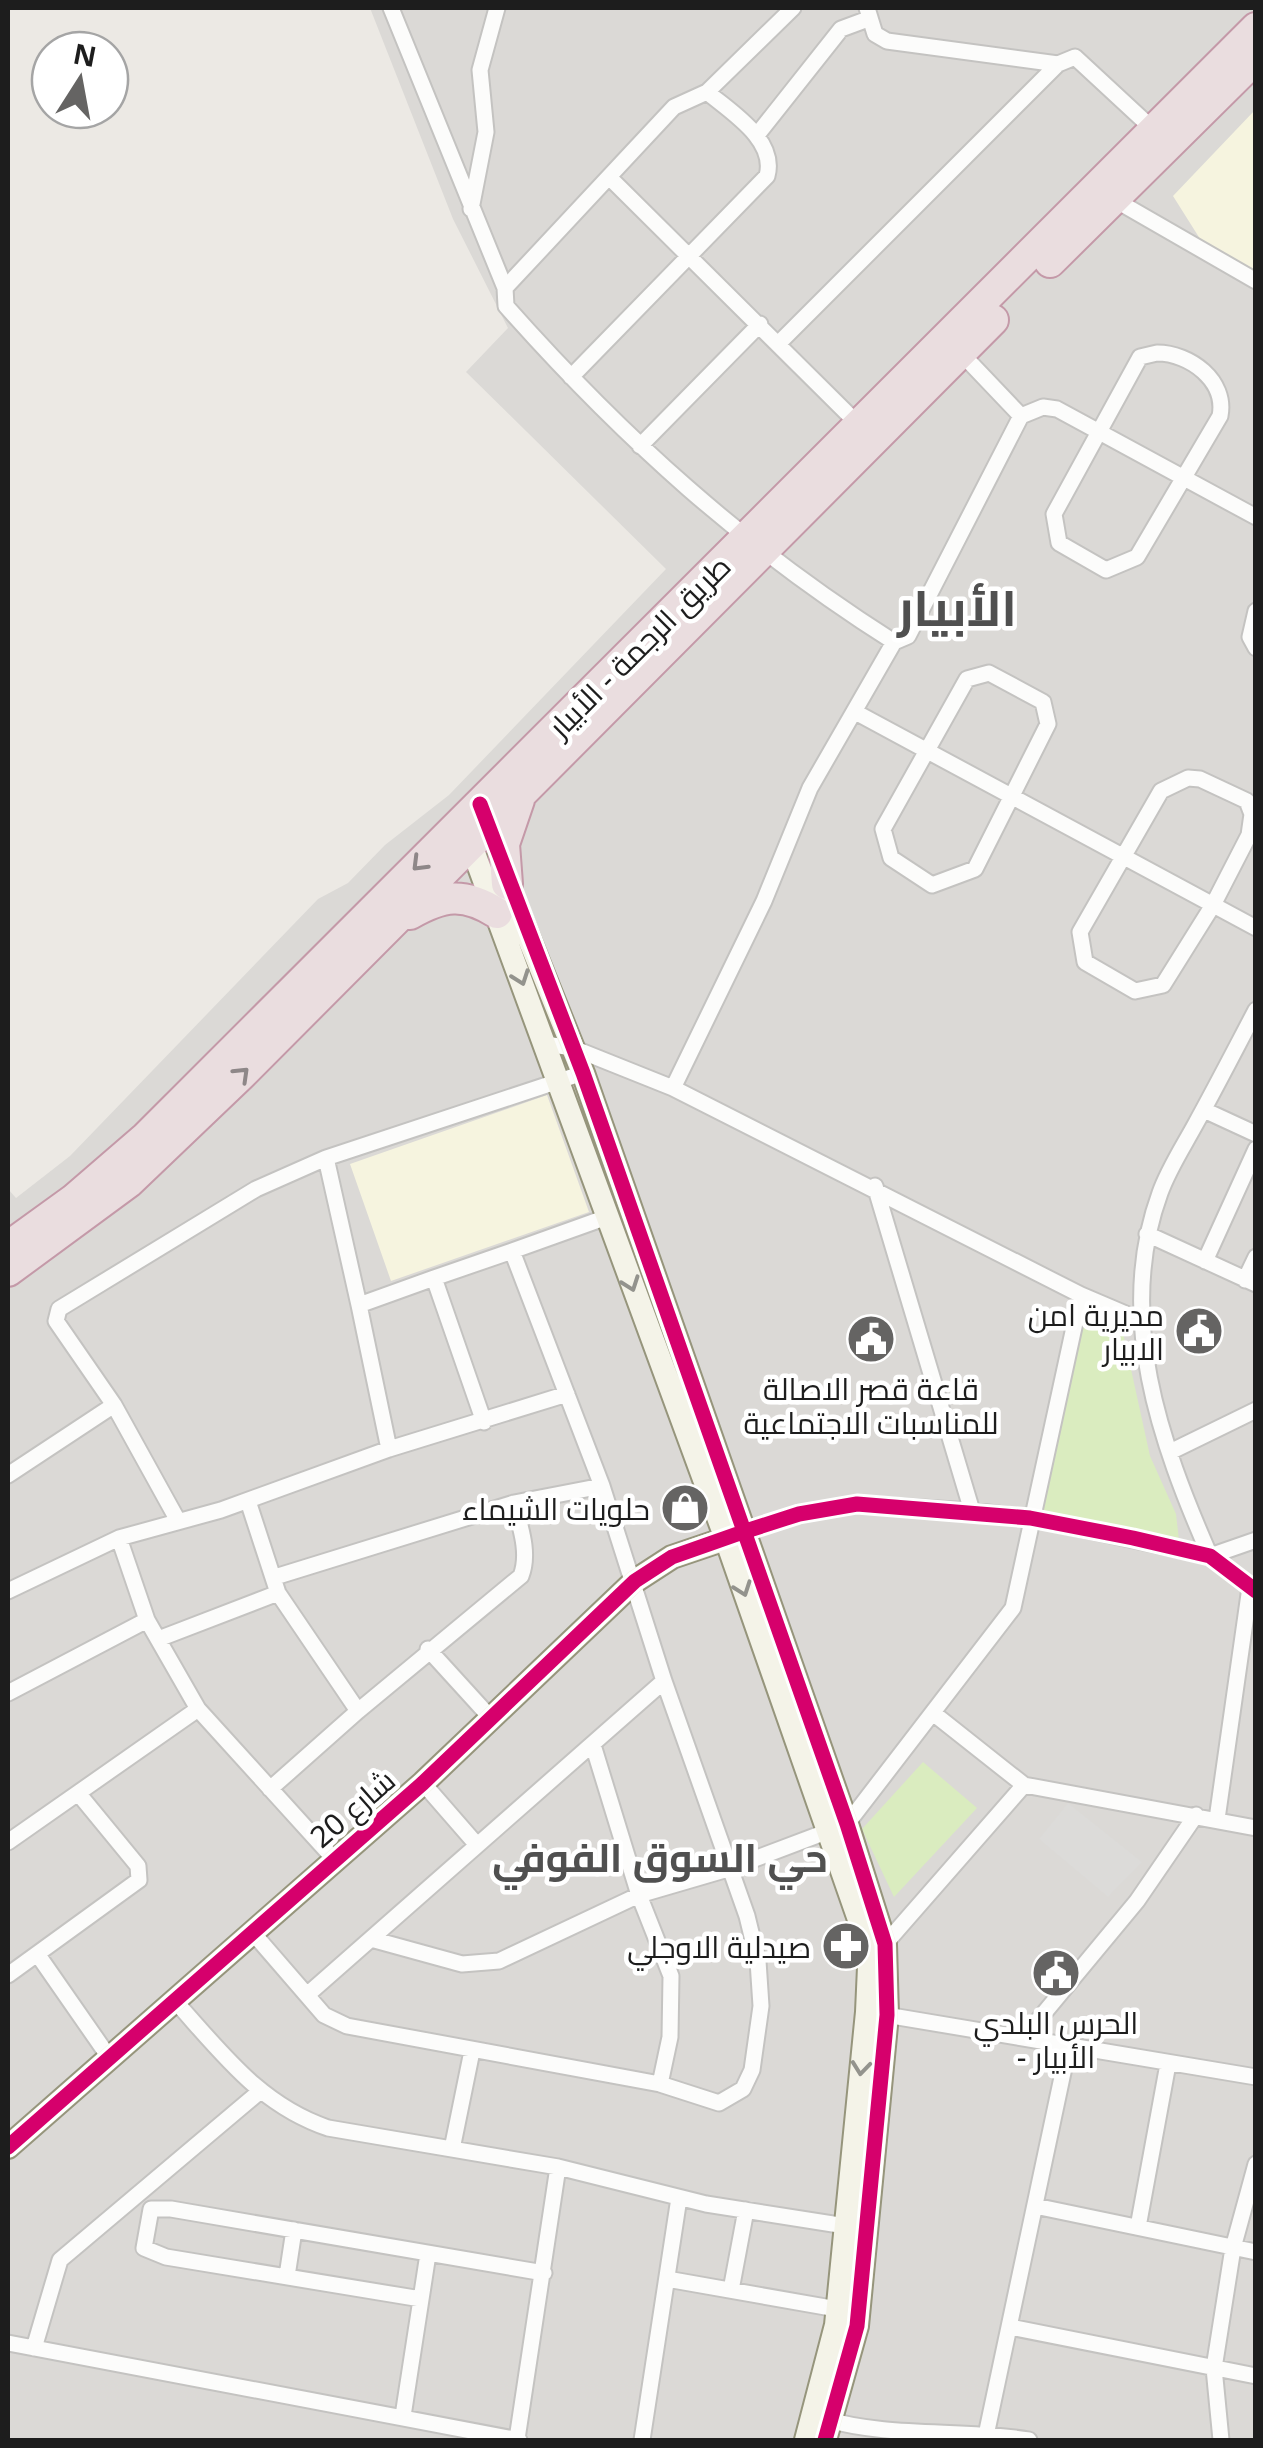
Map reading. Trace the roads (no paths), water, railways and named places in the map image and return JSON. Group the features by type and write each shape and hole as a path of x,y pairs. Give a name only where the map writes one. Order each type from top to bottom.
{"highway":[{"name":"طريق الرجمة - الأبيار","path":"8,1247 146,1137 1117,201 1162,138 1256,28"},
{"name":"طريق الرجمة - الأبيار","path":"8,1271 130,1182 390,926 475,824 528,788 754,547 859,424 1162,138 1256,58"},
{"path":"390,926 444,898 502,898 508,824 528,788"}],"street":[{"path":"391,8 505,288 506,306 640,446 754,547 894,642"},
{"path":"471,209 486,132 480,70 497,8"},
{"path":"505,288 674,108 707,92 794,8"},
{"path":"756,136 841,29 867,13 875,34 886,41 1058,64"},
{"path":"779,343 1058,64 1071,56 1079,59 1162,138"},
{"path":"571,378 768,176 768,156 756,136 707,92"},
{"path":"609,178 859,424"},
{"path":"1117,201 1256,281"},
{"path":"640,446 760,324"},
{"path":"961,353 1021,416"},
{"path":"1170,353 1211,376 1223,404 1186,478 1137,557 1106,570 1059,543 1054,514 1100,430 1140,356 1170,353"},
{"path":"673,1088 764,901 810,788 857,713 894,642 908,636 1021,416 1050,407 1100,430 1256,518"},
{"path":"1256,612 1250,636 1256,648"},
{"path":"989,672 1043,702 1048,724 1014,798 975,869 946,884 921,881 891,858 884,830 929,752 967,679 976,674 989,672"},
{"path":"857,713 1256,928"},
{"path":"1200,779 1247,801 1252,824 1213,905 1162,984 1135,991 1085,962 1080,948 1080,932 1124,857 1161,790 1171,782 1200,779"},
{"path":"475,824 502,898 545,1044 606,1217 734,1536"},
{"path":"502,898 583,1072 734,1536 885,1944 845,2226 825,2426"},
{"path":"1210,1556 1170,1452 1144,1362 1140,1278 1146,1234 1161,1189 1256,1010"},
{"path":"545,1044 573,1048 673,1088 874,1186 1082,1296 1142,1321"},
{"path":"178,1520 114,1404 56,1322 59,1309 256,1190 326,1158 583,1072"},
{"path":"1204,1110 1256,1134"},
{"path":"1205,1261 1256,1149"},
{"path":"326,1158 389,1450"},
{"path":"874,1186 972,1511"},
{"path":"359,1305 606,1217"},
{"path":"1146,1234 1250,1282 1256,1257"},
{"path":"253,1933 336,2022 660,2084 719,2103 743,2089 752,2070 761,2006 758,1962 747,1916 664,1682 602,1486 512,1251"},
{"path":"434,1278 484,1422"},
{"path":"371,1939 462,1964 499,1961 639,1895 728,1869 839,1827 1013,1608 1082,1296"},
{"path":"8,1590 120,1538 248,1502 389,1450 567,1394"},
{"path":"8,1475 114,1404"},
{"path":"1170,1452 1256,1410"},
{"path":"160,1638 277,1585 514,1502 602,1486"},
{"path":"248,1502 277,1585 358,1711"},
{"path":"270,1789 428,1648 520,1576 526,1564 514,1502"},
{"path":"734,1536 800,1514 857,1504 1030,1518 1210,1556 1253,1589 1216,1820"},
{"name":"شارع 20","path":"8,2147 423,1783 634,1581 672,1557 734,1536"},
{"path":"120,1538 147,1620 198,1708 334,1860"},
{"path":"1210,1556 1256,1540"},
{"path":"8,1694 147,1620"},
{"path":"428,1648 489,1716"},
{"path":"307,1995 664,1682"},
{"path":"8,1842 198,1708"},
{"path":"932,1713 1024,1785 1256,1828"},
{"path":"592,1746 639,1895 670,1976 670,2037 660,2084"},
{"path":"423,1783 477,1845"},
{"path":"885,1944 1024,1785"},
{"path":"8,1975 139,1880 141,1872 78,1793"},
{"path":"1025,2036 1136,1901 1196,1815"},
{"path":"806,2440 825,2426 857,2326 870,2229 877,2013 839,1827"},
{"path":"38,1955 111,2060"},
{"path":"175,2002 258,2093 293,2116 328,2128 558,2166 680,2198 870,2229"},
{"path":"877,2013 1025,2036 1068,2049 1256,2077"},
{"path":"986,2437 1068,2049"},
{"path":"452,2149 472,2051"},
{"path":"1138,2227 1168,2064"},
{"path":"34,2348 60,2260 258,2093"},
{"path":"1221,2440 1214,2368 1233,2248 1256,2164"},
{"path":"8,2343 518,2440 558,2166"},
{"path":"642,2440 680,2198"},
{"path":"1035,2206 1256,2252"},
{"path":"421,2298 166,2256 144,2248 147,2214 160,2207 544,2273"},
{"path":"730,2290 746,2210"},
{"path":"287,2276 294,2230"},
{"path":"403,2416 428,2254"},
{"path":"667,2279 837,2309"},
{"path":"1010,2327 1256,2376"},
{"path":"825,2426 1029,2440"}],"place":[{"name":"مديرية امن الابيار","path":"1199,1331"},
{"name":"قاعة قصر الاصالة للمناسبات الاجتماعية","path":"871,1339"},
{"name":"حلويات الشيماء","path":"685,1508"},
{"name":"صيدلية الاوجلي","path":"846,1946"},
{"name":"الحرس البلدي - الأبيار","path":"1056,1973"}],"district":[{"name":"الأبيار","path":"957,607"},
{"name":"حي السوق الفوفي","path":"660,1856"}]}
